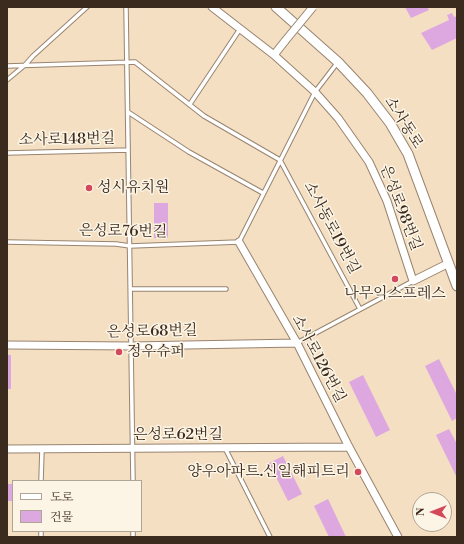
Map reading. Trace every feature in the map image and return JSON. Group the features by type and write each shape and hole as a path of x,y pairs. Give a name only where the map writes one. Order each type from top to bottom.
{"street":[{"name":"은성로98번길","path":"212,7 274,56 315,92 338,118 369,162 387,200 413,281"},
{"name":"소사동로","path":"276,7 338,62 376,104 400,139 408,154 457,286"},
{"path":"274,56 313,7"},
{"name":"소사로126번길","path":"239,242 296,343 349,447 398,537"},
{"path":"413,281 449,263"},
{"name":"은성로68번길","path":"7,345 132,346 296,343"},
{"name":"은성로62번길","path":"7,449 349,447"}],"lane":[{"path":"7,80 25,66 33,56 87,7"},
{"name":"소사로148번길","path":"126,7 134,448 133,480"},
{"path":"190,104 240,29"},
{"path":"7,66 135,62 204,116 280,160"},
{"path":"239,242 315,92 338,62"},
{"path":"128,112 189,152 264,193"},
{"name":"소사로148번길","path":"7,153 128,150"},
{"name":"소사동로19번길","path":"280,160 360,309"},
{"name":"은성로76번길","path":"7,242 116,244 130,246 239,242"},
{"path":"296,343 413,281"},
{"path":"131,289 226,289"},
{"path":"226,448 270,537"},
{"path":"41,480 42,449"}],"building":[{"path":"405,7 427,7 429,10 411,18"},
{"path":"452,13 454,17 457,16 457,38 432,50 421,33 449,20 447,15"},
{"path":"154,203 168,203 168,238 154,238"},
{"path":"7,355 11,355 11,389 7,389"},
{"path":"439,359 457,395 457,418 452,421 425,366"},
{"path":"363,375 390,430 376,437 349,382"},
{"path":"449,429 457,444 457,478 436,435"},
{"path":"283,456 302,494 288,501 269,463"},
{"path":"7,484 12,484 12,501 7,501"},
{"path":"328,499 346,537 329,537 314,506"}],"place":[{"name":"성시유치원","path":"89,188"},
{"name":"나무익스프레스","path":"395,279"},
{"name":"정우슈퍼","path":"119,352"},
{"name":"양우아파트.신일해피트리","path":"358,472"}]}
